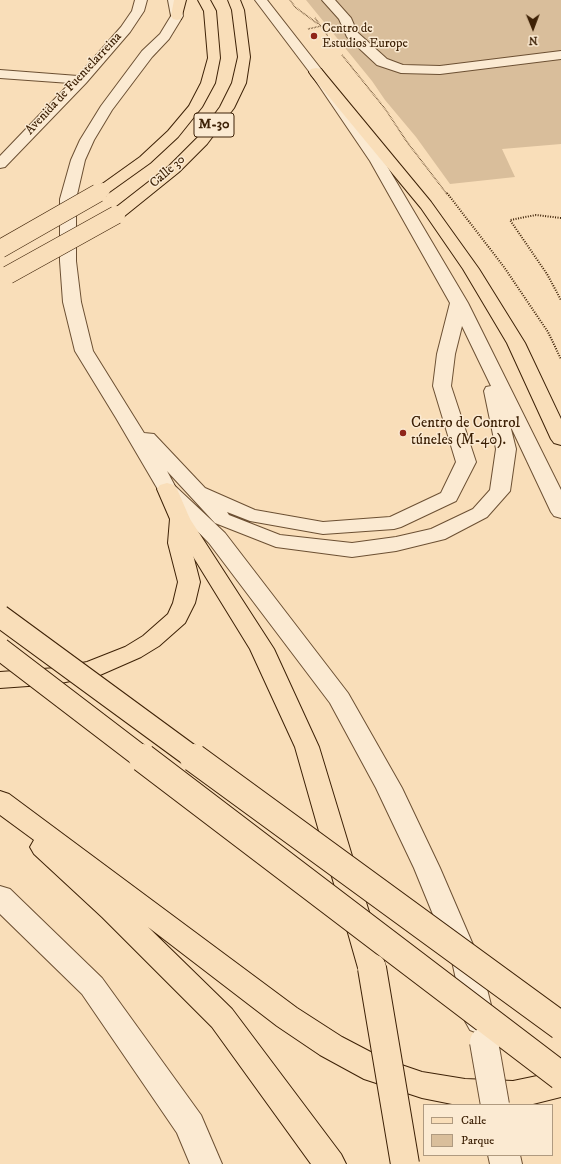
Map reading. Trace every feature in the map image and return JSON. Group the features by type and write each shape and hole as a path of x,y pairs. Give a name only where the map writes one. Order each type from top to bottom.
{"main road":[{"path":"177,16 180,0"},
{"name":"Calle 30","path":"0,249 103,190 145,160 173,134 195,107 208,83 214,58 210,11 204,0"},
{"name":"Calle 30","path":"4,277 116,215 174,169 202,141 227,108 239,83 244,57 238,10 234,0"},
{"path":"316,72 426,205 471,269 516,343 561,438"},
{"path":"167,489 180,519 262,649 307,747 372,968 405,1164"},
{"path":"0,680 56,676 92,669 133,652 151,641 176,618 184,604 190,582 179,543 180,519"},
{"path":"0,616 561,1026"},
{"path":"0,650 561,1076"},
{"path":"0,801 287,1017 331,1046 376,1070 422,1085 465,1093 513,1095 561,1084"},
{"path":"0,809 112,909 222,1018 330,1164"}],"street":[{"name":"Avenida de Fuentelarreina","path":"0,164 81,80 126,29 138,11 141,0"},
{"path":"174,0 177,16 165,36 147,54 106,109 87,140 78,160 68,199 68,261 72,302 84,351 126,418 167,489 217,538 340,699 389,788 466,960 484,1042 495,1104"},
{"path":"261,0 316,72 377,161 459,303 528,441 561,512"},
{"path":"332,0 345,18 351,34 382,62 401,69 440,70 561,55"},
{"path":"0,74 81,80"},
{"path":"194,489 250,515 323,528 394,523 449,498 466,462 442,386 446,354 459,303"},
{"path":"126,418 158,449 222,519 276,541 352,550 396,544 438,534 480,513 500,491 506,449 486,358"},
{"path":"0,897 92,986 190,1125 206,1164"}],"path":[{"path":"290,0 295,7 321,26 306,29"},
{"path":"561,218 536,215 510,220 547,274 561,300"}],"green space":[{"path":"306,0 561,0 561,144 502,149 515,177 450,184 416,137"}],"place":[{"name":"Centro de Estudios Europe","path":"314,36"},
{"name":"Centro de Control túneles (M-40).","path":"403,433"}]}
